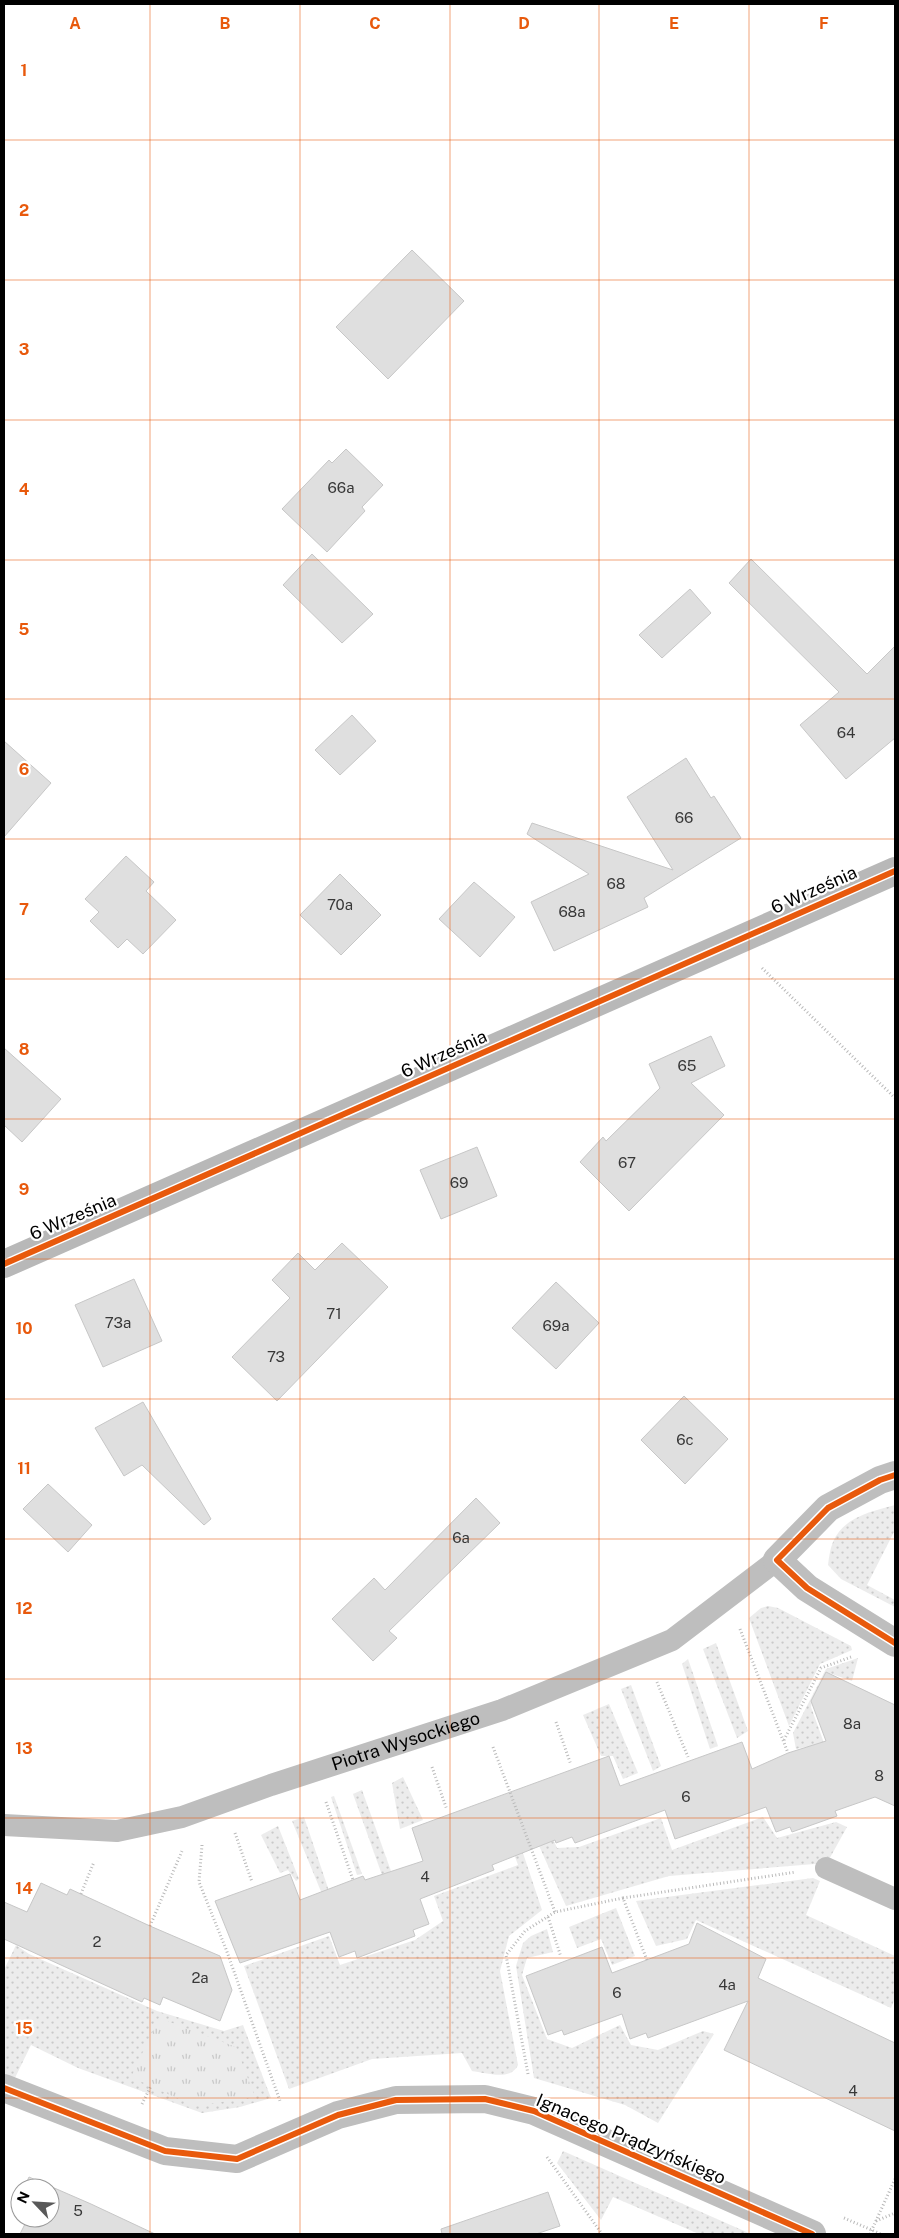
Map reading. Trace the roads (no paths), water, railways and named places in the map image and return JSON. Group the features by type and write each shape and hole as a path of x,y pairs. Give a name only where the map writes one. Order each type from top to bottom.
{"street":[{"name":"6 Września","path":"4,1264 895,871"},
{"name":"Piotra Wysockiego","path":"777,1560 828,1508 880,1480 895,1475"},
{"path":"777,1560 807,1588 895,1643"},
{"name":"Ignacego Prądzyńskiego","path":"4,2088 165,2151 237,2159 338,2115 396,2100 485,2099 534,2112 812,2234"}],"lane":[{"name":"Piotra Wysockiego","path":"4,1825 117,1831 182,1818 271,1785 491,1714 672,1640 777,1560"},
{"path":"826,1868 895,1899"}]}
